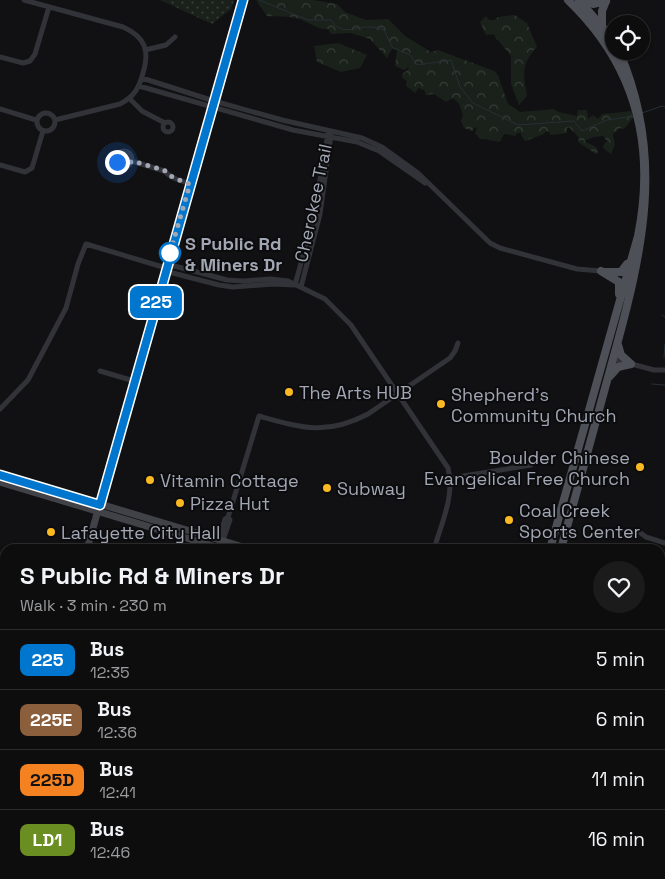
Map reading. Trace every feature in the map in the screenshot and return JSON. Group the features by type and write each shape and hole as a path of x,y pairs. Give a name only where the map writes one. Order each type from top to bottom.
{"main road":[{"path":"568,0 586,18 605,44 637,100 651,132"},
{"path":"580,0 593,4 607,0"},
{"path":"580,0 604,29"},
{"path":"604,29 601,15 607,0"},
{"path":"551,544 638,236 644,198 645,166 636,84 624,60"},
{"path":"562,544 646,240 653,198"},
{"path":"601,271 621,272 632,258"},
{"path":"601,271 618,282 619,303"},
{"path":"619,341 618,346 621,355 631,364"},
{"path":"608,342 613,359"},
{"path":"609,378 618,367 631,364"}],"street":[{"path":"24,0 123,27 139,37 145,50 146,63 142,78 130,99 120,104 55,120"},
{"path":"88,544 242,3"},
{"path":"0,57 23,63 30,61 49,7"},
{"path":"145,50 166,45 175,38"},
{"path":"142,78 213,105"},
{"path":"139,86 329,134 362,138 382,147 418,172 490,243 500,248 577,270 601,271"},
{"path":"130,99 142,111 165,123"},
{"path":"0,109 36,120"},
{"path":"36,120 41,114 47,113 52,115 55,125 51,130 43,131"},
{"path":"36,120 37,125 43,131"},
{"path":"0,165 25,172 29,171 32,168 43,131"},
{"name":"Cherokee Trail","path":"298,286 320,214 329,134"},
{"path":"132,161 164,170 176,179 190,184"},
{"path":"0,409 28,380 66,308 86,244 166,268 227,280 278,279 288,281 319,295 334,307 351,325 446,463 451,478 450,494 435,544"},
{"path":"221,544 230,520 228,517 259,416 310,428 328,428 356,421 450,358 458,343"},
{"path":"613,359 654,370 665,370"},
{"path":"100,371 134,381"},
{"path":"451,478 531,465"},
{"path":"0,474 209,544"},
{"path":"0,482 234,544"},
{"path":"638,531 646,537 665,543"}],"green space":[{"path":"160,0 234,0 231,9 212,24"},
{"path":"256,0 313,0 337,4 345,12 366,20 388,19 405,36 431,52 438,50 494,71 498,75 508,104 520,112 554,109 558,112 577,116 578,110 587,110 588,119 593,115 598,119 602,114 632,111 633,118 624,129 620,128 613,134 615,145 611,154 603,148 607,141 603,136 584,141 596,147 598,152 596,154 578,142 579,138 569,127 567,128 567,133 550,135 546,131 544,134 525,141 521,133 517,133 516,136 504,134 500,142 479,138 475,133 477,128 475,127 472,131 464,128 461,121 463,115 459,104 453,98 446,102 434,94 426,95 424,90 419,88 415,93 406,86 407,81 402,78 403,73 409,67 404,70 395,66 397,50 392,49 387,58 370,39 351,33 331,34 328,29 320,28 296,18 267,16"},
{"path":"515,15 527,23 537,47 528,59 524,69 527,96 519,105 511,84 511,56 493,34 486,35 480,22 486,16 489,20 494,20 498,17"},
{"path":"338,43 367,55 360,68 341,72 317,62 314,46"}],"waterway":[{"path":"259,0 308,20 331,20 340,28 350,30 372,27 384,30 392,47 410,55 417,65 451,60 460,87 473,103 518,125 574,121 582,131 607,120 634,116"},
{"path":"642,113 662,106 665,107"},
{"path":"664,358 665,344"},
{"path":"652,384 665,385"}],"bus line":[{"name":"225","path":"0,475 100,505 243,0"}],"place":[{"name":"S Public Rd & Miners Dr","path":"170,253"},
{"name":"The Arts HUB","path":"289,392"},
{"name":"Shepherd's Community Church","path":"441,404"},
{"name":"Boulder Chinese Evangelical Free Church","path":"640,467"},
{"name":"Vitamin Cottage","path":"150,480"},
{"name":"Subway","path":"327,488"},
{"name":"Pizza Hut","path":"180,503"},
{"name":"Coal Creek Sports Center","path":"509,520"},
{"name":"Lafayette City Hall","path":"51,532"}],"route":[{"path":"117,162 122,167 130,165 132,161 164,170 176,179 190,184 170,253"}]}
